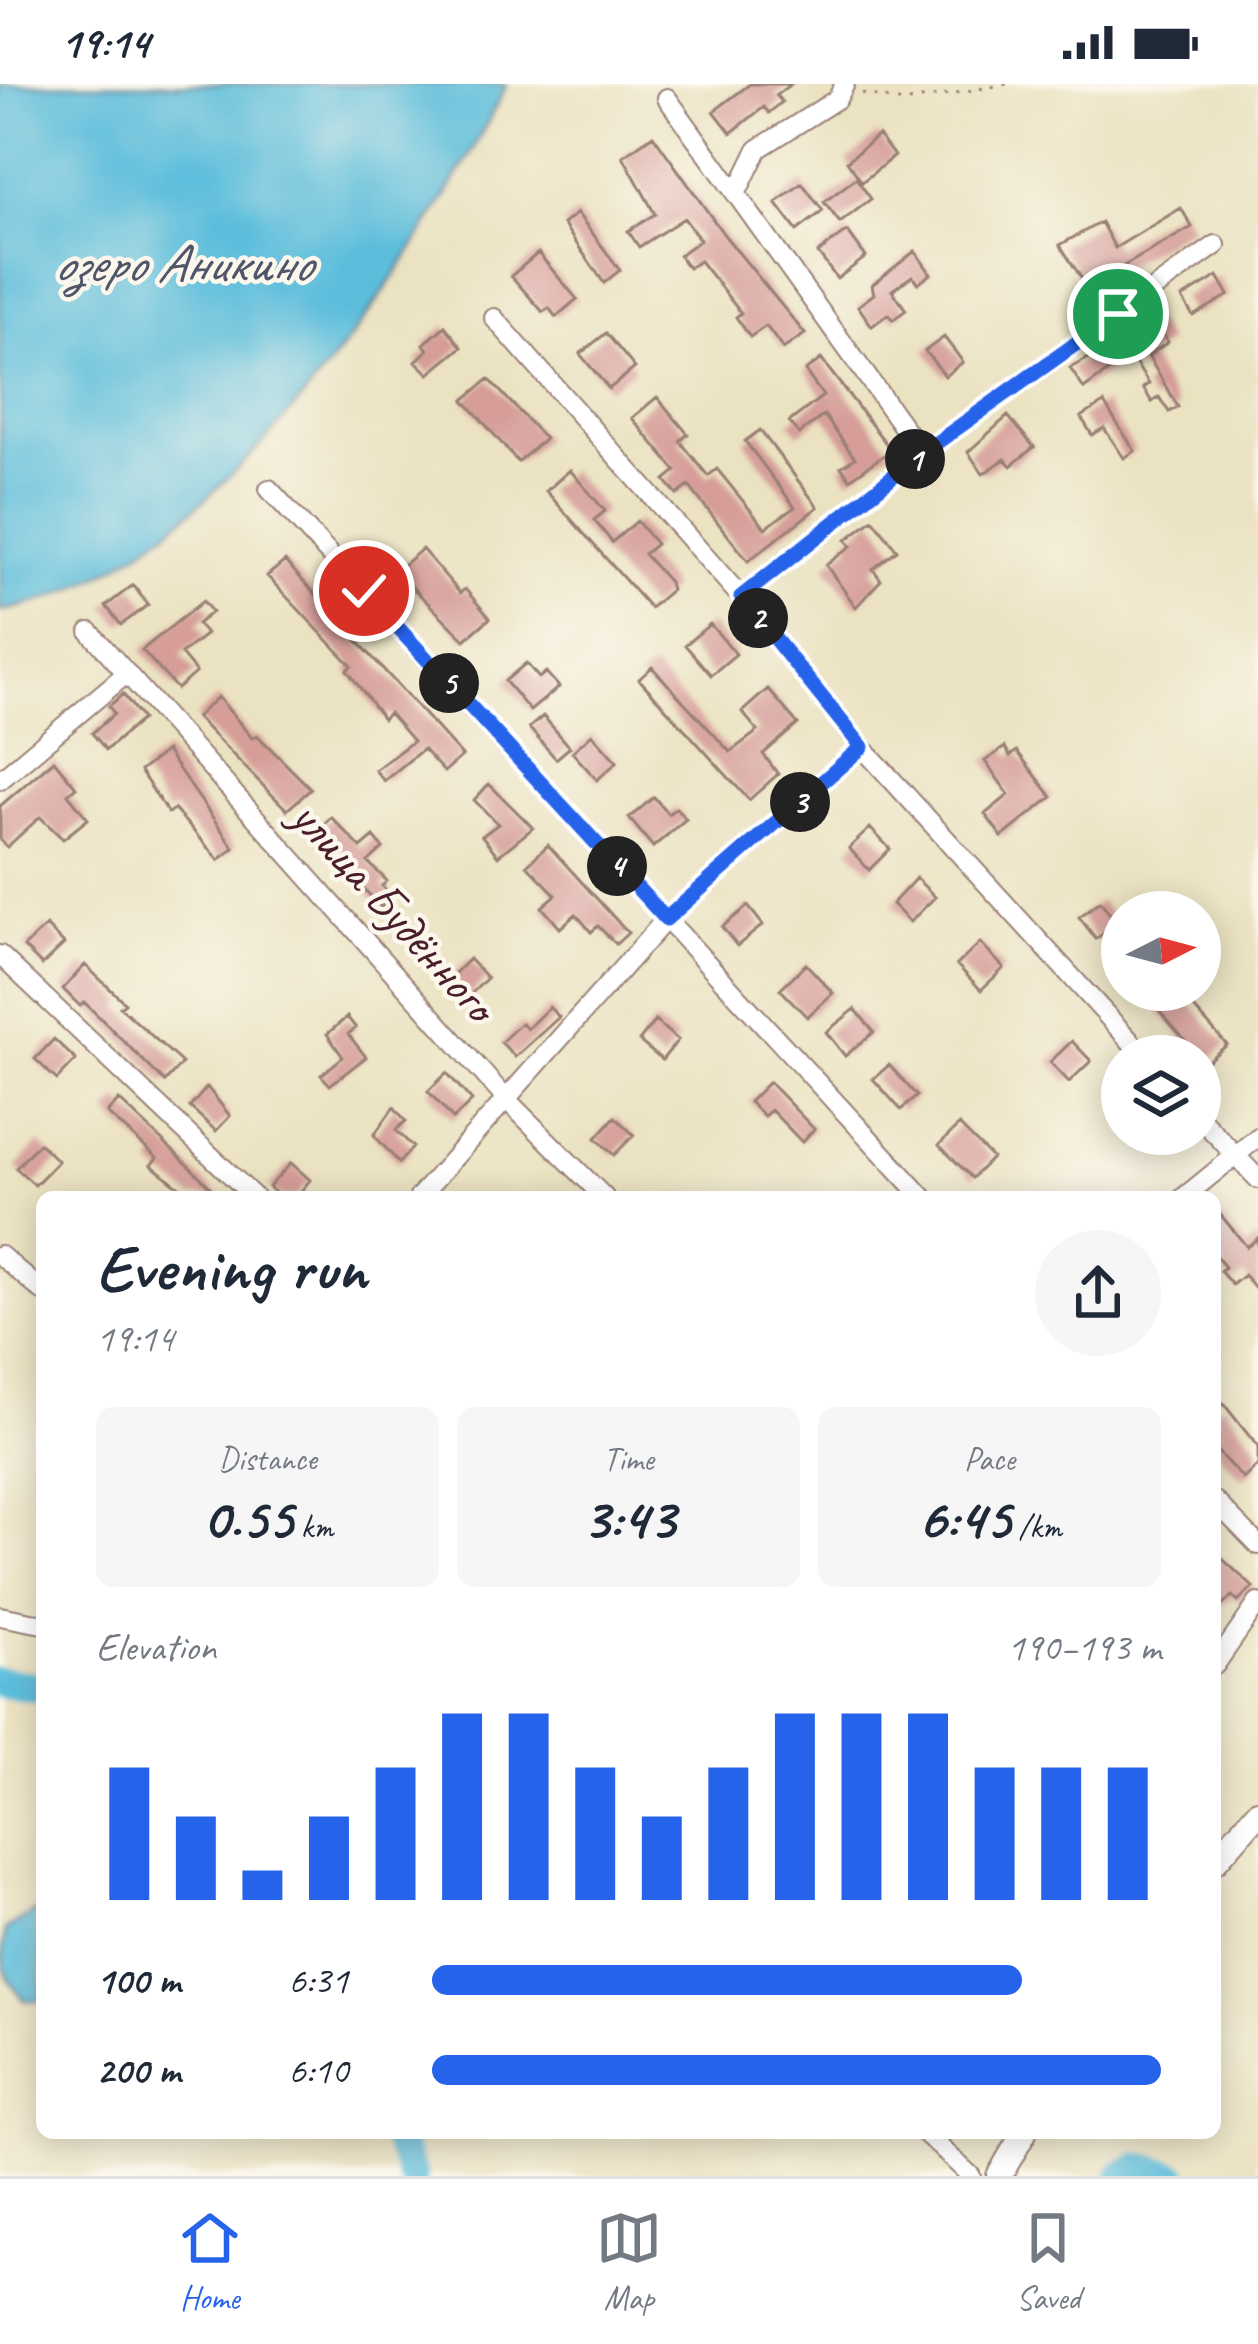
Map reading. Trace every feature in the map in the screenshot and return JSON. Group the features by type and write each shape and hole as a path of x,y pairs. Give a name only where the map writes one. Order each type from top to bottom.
{"main road":[{"path":"1221,1845 1258,1812"},
{"path":"999,2176 1021,2139"}],"street":[{"path":"736,194 758,149 837,99 844,87"},
{"path":"667,98 922,453"},
{"path":"741,597 922,453 1216,245"},
{"path":"494,317 741,597 862,747 1125,1035"},
{"path":"269,489 917,1191"},
{"name":"улица Будённого","path":"90,632 506,1099 598,1191"},
{"path":"0,780 128,673"},
{"path":"424,1191 666,919 862,747"},
{"path":"0,955 248,1191"},
{"path":"1191,1191 1258,1137"},
{"path":"1221,1141 1258,1179"},
{"path":"0,1255 36,1286"},
{"path":"1221,1507 1258,1545"},
{"path":"1221,1656 1258,1603"},
{"path":"0,1616 36,1623"},
{"path":"932,2139 971,2176"}],"path":[{"path":"844,87 902,102 1008,84"}],"water":[{"name":"озеро Аникино","path":"0,84 507,84 469,157 363,320 299,402 230,477 155,539 78,586 0,611"},
{"path":"36,1911 36,2001 23,2000 11,1983 3,1951 5,1930"}],"building":[{"path":"750,84 791,84 776,95 782,102 769,113 764,107 731,133 714,111"},
{"path":"653,135 725,236 805,334 783,349 766,326 750,337 736,317 741,313 700,261 688,268 679,255 700,240 684,218 639,247 628,231 655,214 623,156"},
{"path":"878,135 894,156 862,182 847,161"},
{"path":"856,178 871,199 840,223 824,202"},
{"path":"802,183 823,211 797,231 776,203"},
{"path":"1181,208 1192,227 1087,287 1060,245 1101,222 1115,248"},
{"path":"577,213 620,270 604,283 563,224"},
{"path":"847,231 866,257 837,279 818,253"},
{"path":"915,251 931,274 918,283 912,276 892,290 906,310 893,320 888,314 872,326 858,306 874,294 872,285"},
{"path":"538,253 577,299 556,317 549,308 543,312 511,276"},
{"path":"1218,276 1229,295 1193,316 1182,298"},
{"path":"1151,316 1168,342 1148,356 1178,407 1169,412 1159,397 1152,402 1143,388 1149,384 1130,355 1084,389 1070,368 1121,341"},
{"path":"445,326 462,347 429,374 416,361 428,350 424,344"},
{"path":"606,333 635,368 609,389 580,354"},
{"path":"944,337 963,362 945,376 925,351"},
{"path":"821,359 891,450 850,479 841,467 855,458 824,415 799,434 789,422 823,396 805,371"},
{"path":"489,379 545,439 518,462 464,400"},
{"path":"657,397 688,434 680,441 708,476 717,469 765,528 795,507 745,441 760,430 818,507 748,561 689,486 677,495 665,480 676,471 632,418"},
{"path":"1104,403 1135,451 1124,458 1104,428 1092,435 1081,417"},
{"path":"1008,416 1034,447 1011,466 1005,459 983,474 968,452"},
{"path":"570,470 605,511 594,520 612,542 637,521 656,544 644,554 671,590 650,608 546,491"},
{"path":"873,519 897,550 873,569 881,580 856,607 826,565 851,546 846,540"},
{"path":"422,549 460,593 465,589 490,618 465,640 396,571"},
{"path":"285,561 462,756 444,772 423,749 384,781 375,770 413,741 389,713 383,719 347,670 352,666 267,576"},
{"path":"133,585 148,605 121,625 106,606"},
{"path":"203,601 212,612 197,624 206,634 181,654 196,672 177,689 142,650"},
{"path":"710,624 736,654 711,675 685,645"},
{"path":"526,663 539,678 546,672 559,687 530,711 505,681"},
{"path":"652,667 730,752 758,731 742,712 768,689 798,724 763,754 778,774 749,800 639,679"},
{"path":"123,694 142,719 106,750 92,733 114,714 109,706"},
{"path":"218,697 252,738 257,735 311,789 287,810 196,717"},
{"path":"543,716 570,747 556,759 529,728"},
{"path":"592,734 617,762 597,780 572,752"},
{"path":"1005,747 1010,756 1017,751 1052,797 1002,837 985,814 1009,795 985,761"},
{"path":"166,751 234,848 219,860 174,809 168,813 140,771"},
{"path":"54,760 76,787 68,794 88,819 63,839 40,817 7,847 0,840 0,806"},
{"path":"489,784 533,828 498,856 482,836 498,824 474,800"},
{"path":"654,797 668,814 676,808 686,819 653,847 629,818"},
{"path":"331,817 361,848 374,837 383,848 368,862 387,881 382,886 392,896 381,907 313,835"},
{"path":"870,828 890,849 869,870 849,848"},
{"path":"548,845 628,933 616,944 598,926 591,932 576,914 560,928 542,907 556,895 527,865"},
{"path":"916,878 935,897 910,922 892,904"},
{"path":"1100,901 1101,935 1096,939 1079,917"},
{"path":"748,906 763,925 737,946 722,927"},
{"path":"46,926 64,944 42,965 24,947"},
{"path":"980,943 1004,968 981,990 957,965"},
{"path":"469,959 487,978 467,998 448,980"},
{"path":"806,964 833,993 807,1017 780,989"},
{"path":"85,965 125,1003 120,1007 182,1063 165,1082 84,1002 80,1006 63,989"},
{"path":"549,1007 559,1017 515,1057 501,1042 521,1023 527,1029"},
{"path":"855,1009 874,1032 845,1056 826,1032"},
{"path":"1159,1011 1197,1011 1218,1035 1180,1035"},
{"path":"347,1017 356,1028 348,1034 366,1057 330,1085 321,1075 343,1057 327,1034"},
{"path":"655,1021 678,1040 662,1060 639,1041"},
{"path":"54,1039 76,1060 57,1080 35,1059"},
{"path":"1072,1041 1091,1061 1069,1082 1050,1062"},
{"path":"889,1065 917,1096 901,1110 873,1079"},
{"path":"447,1073 472,1101 453,1119 428,1091"},
{"path":"769,1082 814,1129 802,1142 771,1110 764,1116 749,1102"},
{"path":"207,1087 230,1116 216,1131 190,1107"},
{"path":"119,1100 214,1191 184,1191 151,1165 157,1158 107,1113"},
{"path":"394,1107 406,1121 396,1130 413,1147 399,1163 374,1135"},
{"path":"615,1117 634,1135 614,1155 596,1138"},
{"path":"959,1125 992,1158 972,1178 939,1145"},
{"path":"39,1143 58,1161 35,1185 16,1168"},
{"path":"291,1163 310,1180 301,1191 269,1187"},
{"path":"1221,1215 1247,1247 1258,1238 1258,1291 1244,1275 1232,1285 1221,1272 1225,1267 1221,1262"},
{"path":"1221,1405 1258,1447 1258,1465 1243,1479 1221,1455"},
{"path":"1221,1558 1253,1587 1238,1602 1232,1596 1223,1605"}],"waterway":[{"path":"0,1682 36,1686"},
{"path":"397,2139 412,2176"},
{"path":"1122,2176 1140,2167 1175,2176"}],"route":[{"path":"364,591 666,919 862,747 741,597 922,453 1118,314"}]}
